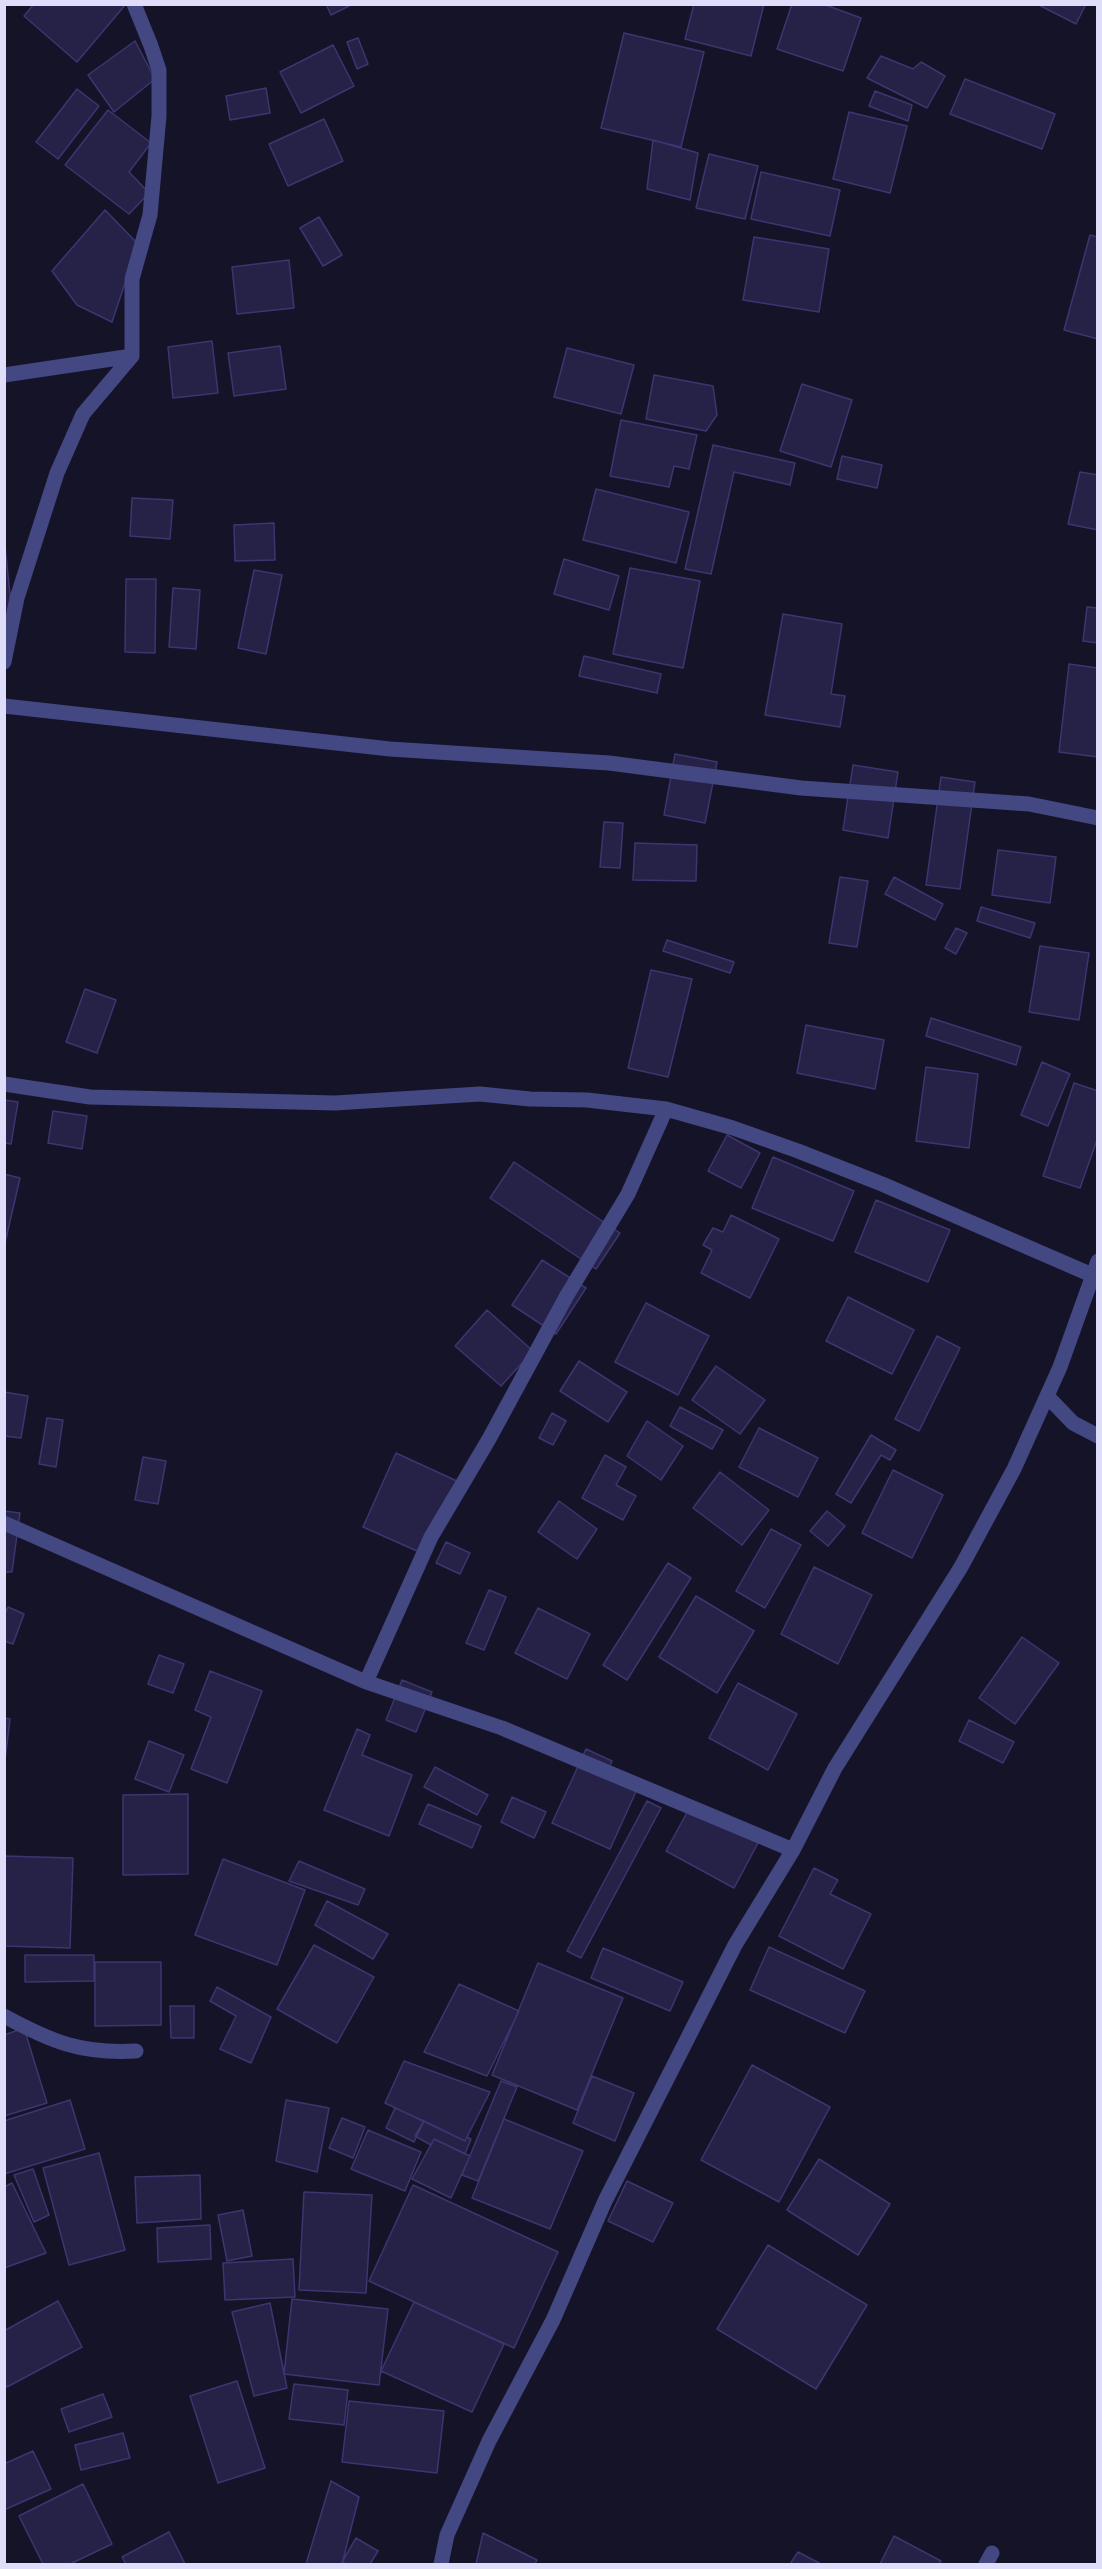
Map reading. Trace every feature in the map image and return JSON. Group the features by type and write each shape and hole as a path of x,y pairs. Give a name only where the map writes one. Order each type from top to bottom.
{"street":[{"path":"4,662 17,598 57,473 83,414 132,356 132,279 150,215 159,116 159,70 152,46 134,4"},
{"path":"5,374 132,356"},
{"path":"4,706 390,749 609,763 801,788 1029,804 1098,818"},
{"path":"4,1084 90,1097 335,1103 480,1094 530,1099 587,1100 666,1109 733,1128 809,1155 1095,1268 1060,1368 1014,1468 961,1567 835,1768 793,1850 735,1945 615,2181 553,2320 489,2441 447,2535 441,2565"},
{"path":"366,1682 432,1537 489,1439 566,1297 628,1194 666,1109"},
{"path":"1047,1396 1073,1423 1098,1436"},
{"path":"4,1523 366,1682 502,1728 793,1850"},
{"path":"4,2016 70,2046 104,2053 136,2051"}],"building":[{"path":"34,4 126,4 77,62 24,16"},
{"path":"326,4 353,4 331,15"},
{"path":"694,4 764,4 751,56 685,39"},
{"path":"792,4 823,4 861,18 843,71 777,49"},
{"path":"1037,4 1086,4 1076,24"},
{"path":"624,33 704,52 681,147 601,128"},
{"path":"358,38 368,64 357,69 347,42"},
{"path":"135,41 155,79 114,112 88,75"},
{"path":"333,45 354,86 301,113 280,72"},
{"path":"881,56 913,69 921,62 945,76 927,108 867,78"},
{"path":"965,79 1055,114 1042,149 950,114"},
{"path":"266,88 270,113 230,120 226,96"},
{"path":"77,89 99,106 58,159 36,142"},
{"path":"875,91 912,105 908,121 869,106"},
{"path":"108,110 151,143 129,172 149,193 129,214 65,165"},
{"path":"849,112 907,126 890,193 833,179"},
{"path":"324,119 343,161 288,186 269,144"},
{"path":"653,140 698,153 690,200 647,189"},
{"path":"709,154 758,166 745,219 696,208"},
{"path":"761,172 840,190 830,236 751,219"},
{"path":"105,210 138,244 112,322 77,305 52,271"},
{"path":"319,217 342,255 323,266 300,228"},
{"path":"1090,235 1098,237 1098,339 1064,330"},
{"path":"754,237 829,249 819,312 743,300"},
{"path":"289,260 294,308 237,314 232,267"},
{"path":"212,341 218,393 173,398 168,347"},
{"path":"280,346 286,389 234,396 228,353"},
{"path":"567,348 634,365 621,414 554,397"},
{"path":"654,375 713,386 717,415 706,431 646,419"},
{"path":"802,384 852,400 831,467 780,451"},
{"path":"621,420 697,435 689,469 674,466 669,487 610,476"},
{"path":"713,445 795,463 790,485 734,472 711,574 685,569"},
{"path":"842,456 882,465 877,488 837,479"},
{"path":"1080,472 1098,475 1098,530 1068,524"},
{"path":"596,489 689,512 676,563 583,540"},
{"path":"132,498 173,500 170,539 130,536"},
{"path":"274,523 275,560 235,561 234,525"},
{"path":"4,536 12,614 4,615"},
{"path":"564,559 619,576 609,610 554,594"},
{"path":"630,568 700,581 683,668 613,654"},
{"path":"254,570 282,575 266,654 238,648"},
{"path":"126,579 156,579 155,653 125,652"},
{"path":"173,588 200,590 196,649 169,647"},
{"path":"1087,607 1098,608 1098,643 1083,641"},
{"path":"783,614 842,624 831,694 845,696 840,727 765,715"},
{"path":"584,656 661,674 657,693 579,676"},
{"path":"1069,664 1098,668 1098,757 1059,752"},
{"path":"675,754 717,762 705,823 664,815"},
{"path":"853,765 898,772 888,838 843,830"},
{"path":"941,777 975,782 960,889 926,885"},
{"path":"604,822 623,823 620,868 600,867"},
{"path":"635,843 697,845 696,881 633,880"},
{"path":"998,850 1056,857 1050,903 992,895"},
{"path":"840,877 868,881 857,947 829,943"},
{"path":"894,877 943,904 935,920 885,894"},
{"path":"981,907 1035,923 1030,938 977,921"},
{"path":"956,928 967,933 956,954 945,948"},
{"path":"667,940 734,962 730,973 663,951"},
{"path":"1040,946 1089,953 1079,1020 1029,1012"},
{"path":"651,970 692,979 668,1077 628,1068"},
{"path":"85,989 116,1000 97,1053 66,1042"},
{"path":"931,1018 1021,1047 1016,1065 926,1036"},
{"path":"806,1025 884,1040 875,1089 797,1073"},
{"path":"1042,1062 1070,1074 1048,1126 1021,1115"},
{"path":"926,1067 978,1074 969,1148 916,1141"},
{"path":"1074,1083 1098,1091 1098,1137 1080,1188 1043,1176"},
{"path":"4,1100 18,1102 11,1144 4,1143"},
{"path":"53,1111 87,1116 82,1149 48,1143"},
{"path":"727,1135 760,1153 741,1188 708,1171"},
{"path":"773,1157 854,1191 833,1241 752,1208"},
{"path":"514,1162 620,1233 596,1269 490,1198"},
{"path":"4,1174 20,1178 5,1243 4,1243"},
{"path":"876,1200 950,1230 928,1282 855,1252"},
{"path":"731,1215 779,1239 750,1298 701,1273 712,1250 703,1245 713,1228 723,1232"},
{"path":"542,1260 586,1288 556,1334 512,1305"},
{"path":"848,1297 914,1330 892,1374 826,1341"},
{"path":"646,1303 709,1336 678,1395 615,1362"},
{"path":"487,1310 533,1351 501,1386 455,1346"},
{"path":"937,1336 960,1348 919,1431 895,1419"},
{"path":"579,1361 627,1392 608,1422 560,1391"},
{"path":"716,1366 765,1400 740,1434 692,1400"},
{"path":"4,1392 28,1396 21,1438 4,1436"},
{"path":"680,1407 723,1430 712,1449 670,1426"},
{"path":"552,1413 566,1421 553,1445 539,1438"},
{"path":"47,1418 63,1420 56,1467 39,1464"},
{"path":"647,1421 683,1446 661,1480 627,1456"},
{"path":"759,1428 818,1458 798,1497 739,1467"},
{"path":"871,1435 896,1450 890,1460 881,1455 851,1503 836,1494"},
{"path":"396,1453 459,1482 426,1555 363,1527"},
{"path":"605,1455 626,1467 616,1485 636,1496 623,1520 582,1498"},
{"path":"143,1457 166,1461 158,1504 135,1500"},
{"path":"893,1470 943,1495 912,1558 862,1533"},
{"path":"720,1472 769,1510 742,1545 693,1508"},
{"path":"559,1501 597,1529 577,1559 538,1532"},
{"path":"4,1511 20,1513 12,1572 4,1572"},
{"path":"827,1511 845,1526 828,1546 810,1531"},
{"path":"771,1529 801,1545 765,1608 736,1591"},
{"path":"446,1542 470,1553 460,1574 436,1563"},
{"path":"668,1563 691,1578 627,1680 603,1665"},
{"path":"814,1567 872,1595 838,1664 781,1634"},
{"path":"489,1590 506,1597 484,1650 466,1643"},
{"path":"696,1596 754,1631 717,1693 659,1657"},
{"path":"8,1607 24,1614 13,1644 4,1641 4,1616"},
{"path":"538,1608 590,1634 567,1679 515,1653"},
{"path":"1022,1637 1059,1663 1015,1724 979,1698"},
{"path":"159,1655 184,1664 173,1693 148,1684"},
{"path":"210,1671 262,1691 227,1783 191,1769 211,1717 195,1710"},
{"path":"402,1680 432,1692 416,1732 386,1720"},
{"path":"738,1683 797,1714 768,1770 709,1738"},
{"path":"4,1718 10,1719 4,1768"},
{"path":"969,1720 1014,1742 1003,1763 959,1741"},
{"path":"357,1729 370,1735 362,1755 412,1775 389,1836 324,1810"},
{"path":"149,1741 184,1755 169,1792 135,1779"},
{"path":"586,1749 612,1761 608,1771 639,1785 610,1849 552,1823"},
{"path":"435,1767 488,1795 477,1815 424,1787"},
{"path":"188,1794 188,1874 123,1875 123,1795"},
{"path":"512,1797 546,1812 534,1838 501,1822"},
{"path":"647,1801 661,1808 581,1958 567,1951"},
{"path":"428,1804 481,1826 472,1848 419,1824"},
{"path":"690,1807 758,1843 734,1888 666,1851"},
{"path":"4,1856 73,1858 70,1948 4,1946"},
{"path":"223,1859 305,1890 277,1965 195,1935"},
{"path":"299,1861 365,1889 358,1905 289,1881"},
{"path":"814,1868 838,1880 830,1894 871,1914 843,1969 779,1936"},
{"path":"327,1901 388,1934 373,1959 315,1925"},
{"path":"314,1945 374,1977 337,2043 277,2009"},
{"path":"769,1947 865,1991 845,2033 750,1990"},
{"path":"603,1948 683,1982 670,2011 591,1978"},
{"path":"25,1955 94,1955 94,1981 25,1982"},
{"path":"95,1962 161,1962 161,2025 95,2026"},
{"path":"538,1963 623,1998 577,2110 492,2075"},
{"path":"459,1984 519,2011 487,2076 424,2052"},
{"path":"217,1987 271,2017 251,2063 220,2049 236,2016 210,2001"},
{"path":"170,2006 194,2006 194,2038 171,2038"},
{"path":"24,2028 47,2103 4,2116 4,2035"},
{"path":"404,2061 490,2092 465,2141 385,2103"},
{"path":"752,2065 830,2107 779,2202 701,2160"},
{"path":"592,2076 634,2093 615,2141 573,2123"},
{"path":"501,2081 517,2087 478,2181 462,2175"},
{"path":"70,2100 85,2149 4,2174 4,2121"},
{"path":"286,2100 329,2108 317,2172 276,2161"},
{"path":"395,2108 424,2121 414,2142 386,2128"},
{"path":"342,2118 365,2127 353,2158 329,2148"},
{"path":"504,2119 583,2151 550,2229 472,2198"},
{"path":"424,2121 465,2141 467,2137 471,2139 465,2154 434,2139 431,2145 415,2136"},
{"path":"368,2130 421,2152 405,2191 351,2169"},
{"path":"434,2139 470,2156 451,2198 412,2179"},
{"path":"99,2153 125,2250 69,2265 43,2168"},
{"path":"819,2159 890,2204 858,2255 787,2210"},
{"path":"33,2169 49,2215 34,2222 14,2175"},
{"path":"200,2175 201,2219 137,2223 135,2177"},
{"path":"627,2181 673,2203 653,2242 608,2221"},
{"path":"12,2183 46,2253 4,2268 4,2187"},
{"path":"413,2185 558,2252 514,2348 369,2281"},
{"path":"304,2192 372,2195 366,2293 299,2290"},
{"path":"243,2210 252,2256 227,2261 218,2215"},
{"path":"210,2225 211,2259 158,2262 157,2228"},
{"path":"768,2245 867,2305 816,2389 717,2329"},
{"path":"293,2259 295,2297 225,2300 223,2263"},
{"path":"292,2299 388,2309 379,2385 284,2374"},
{"path":"58,2301 82,2347 7,2387 4,2382 4,2331"},
{"path":"414,2302 504,2344 472,2412 381,2371"},
{"path":"270,2303 287,2388 254,2396 232,2312"},
{"path":"237,2381 265,2468 218,2483 190,2396"},
{"path":"294,2384 348,2390 344,2425 289,2419"},
{"path":"103,2394 112,2417 69,2432 61,2409"},
{"path":"349,2401 444,2411 437,2473 342,2462"},
{"path":"123,2433 130,2458 81,2470 75,2445"},
{"path":"33,2451 51,2489 4,2510 4,2464"},
{"path":"331,2481 359,2497 342,2564 306,2564"},
{"path":"83,2484 112,2544 70,2564 43,2564 19,2516"},
{"path":"169,2532 185,2564 126,2564 122,2557"},
{"path":"483,2533 537,2560 535,2564 476,2564"},
{"path":"894,2536 941,2561 939,2564 880,2564"},
{"path":"356,2538 378,2551 370,2564 342,2562"},
{"path":"798,2552 821,2564 790,2564"}]}
